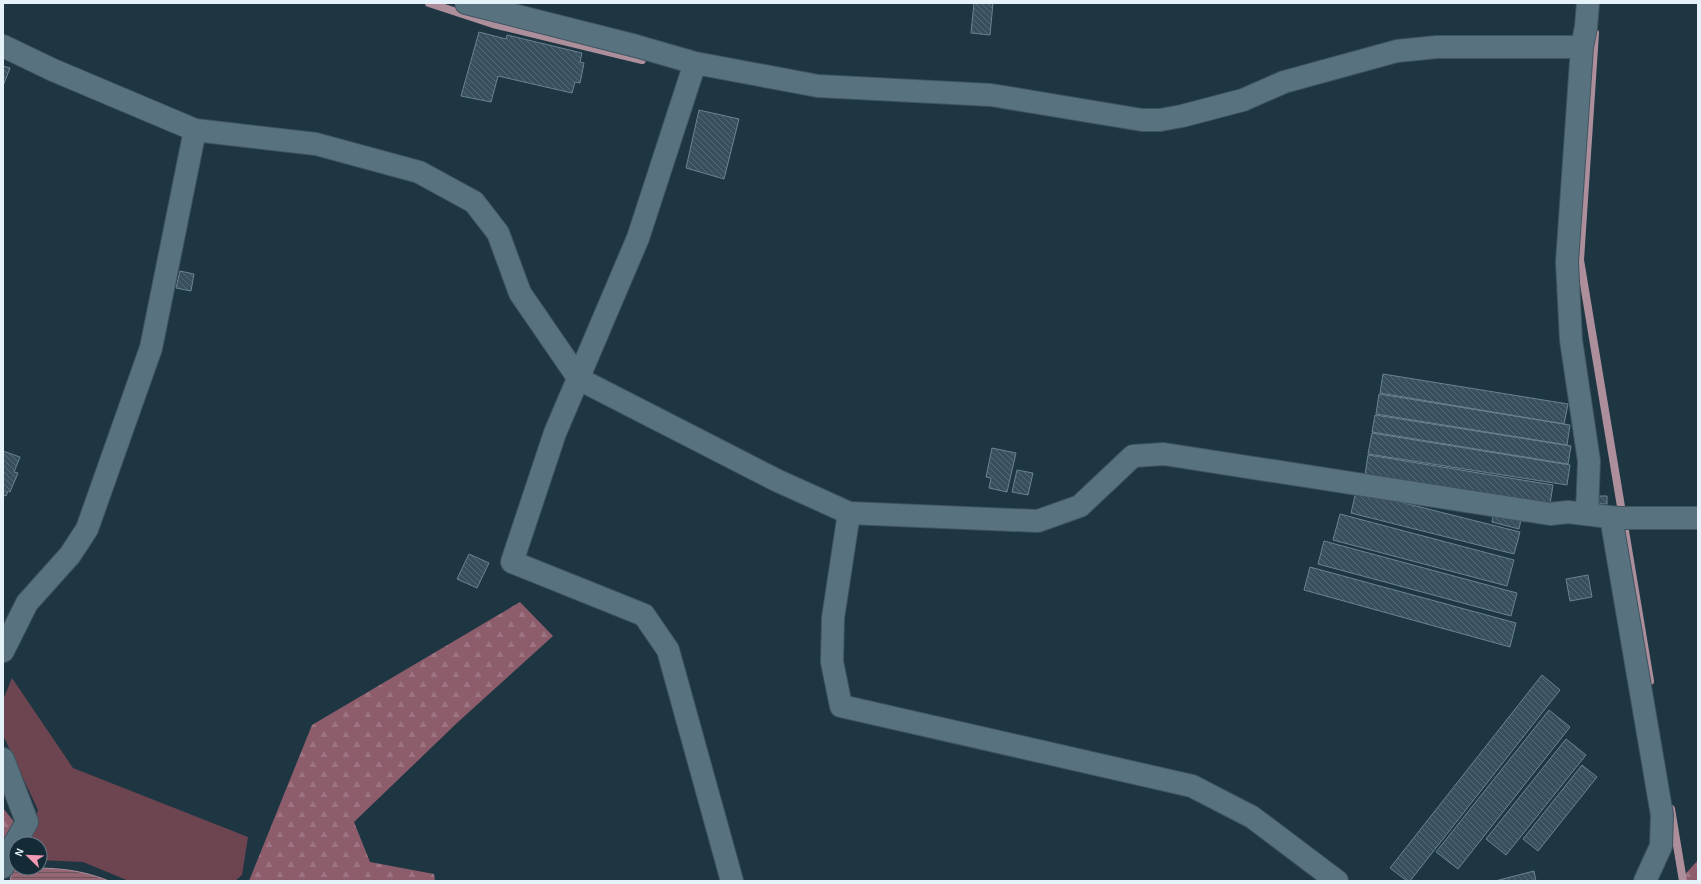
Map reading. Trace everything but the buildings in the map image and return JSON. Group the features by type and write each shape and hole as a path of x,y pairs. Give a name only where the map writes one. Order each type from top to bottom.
{"street":[{"path":"466,3 636,46 694,63 818,86 991,95 1142,120 1160,120 1182,116 1244,100 1284,82 1397,51 1437,48 1582,47"},
{"path":"1587,513 1589,461 1571,340 1567,262 1582,47 1586,27 1588,3"},
{"path":"3,46 53,70 195,130 316,144 419,172 474,202 498,233 520,292 579,379 776,480 849,513 1038,521 1080,506 1132,456 1164,454 1550,514 1568,512 1587,513 1619,518 1698,518"},
{"path":"694,63 638,238 555,433 512,562 644,615 668,650 732,881"},
{"path":"3,651 27,603 70,555 87,529 151,348 195,130"},
{"path":"849,513 832,618 832,662 841,706 1192,786 1252,817 1337,881"},
{"path":"1619,518 1662,815 1662,846 1645,881"},
{"path":"3,759 27,822 5,860 3,867"}],"shaded area":[{"path":"12,678 73,768 248,837 242,875 235,881 129,881 83,862 48,860 48,836 29,836 38,810 3,735 3,700"},
{"path":"48,868 50,868 84,873 109,881 10,881 11,876 48,876"}],"green space":[{"path":"520,602 553,636 458,722 354,822 370,862 434,874 435,881 249,881 312,725"},
{"path":"3,808 15,823 3,841"},
{"path":"1698,860 1698,881 1679,881"}],"waterway":[{"path":"429,3 493,24 642,60"},
{"path":"1595,33 1580,260 1650,681"},
{"path":"1671,809 1683,881"}]}
